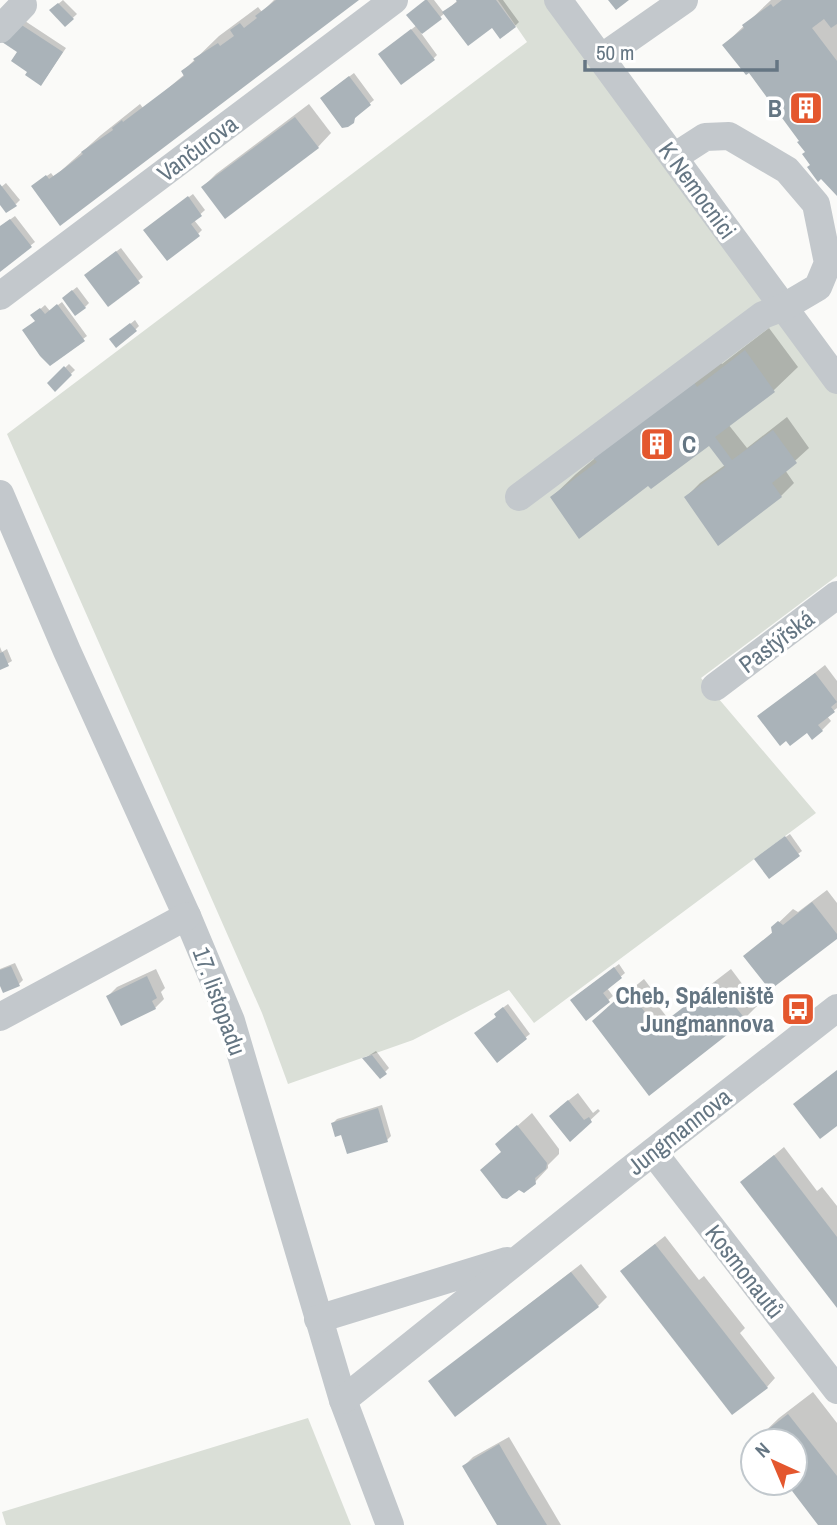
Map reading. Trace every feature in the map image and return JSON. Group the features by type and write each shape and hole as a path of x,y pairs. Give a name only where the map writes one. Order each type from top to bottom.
{"street":[{"name":"Vančurova","path":"0,296 394,0"},
{"name":"K Nemocnici","path":"558,0 837,380"},
{"path":"601,58 684,0"},
{"path":"0,29 23,5"},
{"path":"519,497 763,316 784,307 818,286 828,263 816,204 787,170 729,136 705,138 674,157"},
{"name":"17. listopadu","path":"0,494 231,1021 343,1400 390,1525"},
{"name":"Pastýřská","path":"715,687 837,595"},
{"path":"0,1017 187,916"},
{"name":"Jungmannova","path":"343,1400 837,1008"},
{"name":"Kosmonautů","path":"653,1152 837,1390"},
{"name":"Jungmannova","path":"318,1319 523,1256"}],"shaded area":[{"path":"498,0 558,0 837,380 837,576 701,678 816,813 534,1023 509,990 413,1040 288,1084 262,1013 7,434 527,42"},
{"path":"308,1418 351,1525 6,1525 2,1512"}],"building":[{"path":"276,0 359,0 60,226 31,186 46,175 49,179 62,170 122,120 123,122 184,76 181,71 195,61 193,59 218,43 220,46 234,36 230,30 240,23 244,28"},
{"path":"425,0 442,19 422,34 406,15"},
{"path":"456,0 496,0 516,27 500,39 492,28 468,46 442,12 457,2"},
{"path":"608,0 629,0 616,10"},
{"name":"B","path":"782,0 837,0 837,24 831,28 824,19 812,28 837,61 837,196 821,179 818,182 807,167 810,165 802,154 805,152 797,142 799,141 749,73 746,75 722,45 744,28 742,25 771,4 773,7"},
{"path":"58,3 74,19 65,27 49,10"},
{"path":"20,24 63,52 41,86 11,61 17,52 2,42"},
{"path":"411,29 435,60 401,85 378,54"},
{"path":"349,76 371,105 355,118 354,123 342,128 320,98"},
{"path":"295,117 319,148 225,219 201,187"},
{"path":"0,184 17,206 6,213 0,205"},
{"path":"188,196 202,216 191,224 200,236 167,261 143,230"},
{"path":"10,219 32,247 0,272 0,226"},
{"path":"116,251 140,283 108,307 84,275"},
{"path":"72,290 86,308 75,316 62,298"},
{"path":"57,304 85,341 50,366 22,330 35,321 30,315 40,308 45,314"},
{"path":"130,323 137,331 116,348 109,339"},
{"name":"C","path":"745,350 775,392 715,437 732,460 773,430 797,463 772,483 782,497 718,546 684,497 725,467 709,446 651,489 648,486 579,539 550,497 597,462 591,455 692,379 697,387"},
{"path":"64,366 72,375 55,392 47,383"},
{"path":"3,652 9,666 0,670 0,653"},
{"path":"815,673 837,702 831,707 835,712 818,725 823,731 812,740 807,733 790,746 786,741 780,746 757,716"},
{"path":"785,836 800,856 769,879 754,859"},
{"path":"812,902 837,934 837,939 770,990 743,956 772,933 771,927 778,921 783,925"},
{"path":"11,966 20,986 3,993 0,970"},
{"path":"614,967 622,978 603,993 610,1002 586,1021 570,1000"},
{"path":"147,976 157,998 152,1001 156,1009 121,1026 106,996"},
{"path":"716,982 746,1020 649,1096 592,1021 618,998 619,1000 630,992 650,1019 646,1022 653,1030 660,1031 675,1019 672,1016"},
{"path":"503,1007 527,1039 497,1063 474,1033 496,1017 494,1014"},
{"path":"372,1055 387,1074 380,1079 362,1058"},
{"path":"837,1070 837,1126 820,1139 793,1104"},
{"path":"568,1100 584,1120 589,1117 592,1122 570,1142 549,1116"},
{"path":"378,1108 388,1142 347,1154 341,1135 335,1137 331,1123"},
{"path":"517,1125 547,1163 546,1169 535,1178 536,1184 524,1193 519,1190 507,1199 502,1198 480,1170 501,1152 495,1144"},
{"path":"774,1155 837,1237 837,1308 740,1182"},
{"path":"655,1244 768,1388 732,1415 620,1271"},
{"path":"571,1272 599,1307 455,1417 428,1381"},
{"path":"788,1414 798,1427 771,1427"},
{"path":"809,1441 837,1476 837,1525 818,1525 797,1497 809,1497"},
{"path":"499,1444 547,1525 497,1525 462,1466"}],"place":[{"name":"B","path":"806,108"},
{"name":"C","path":"657,444"},
{"name":"Cheb, Spáleniště Jungmannova","path":"798,1009"}]}
